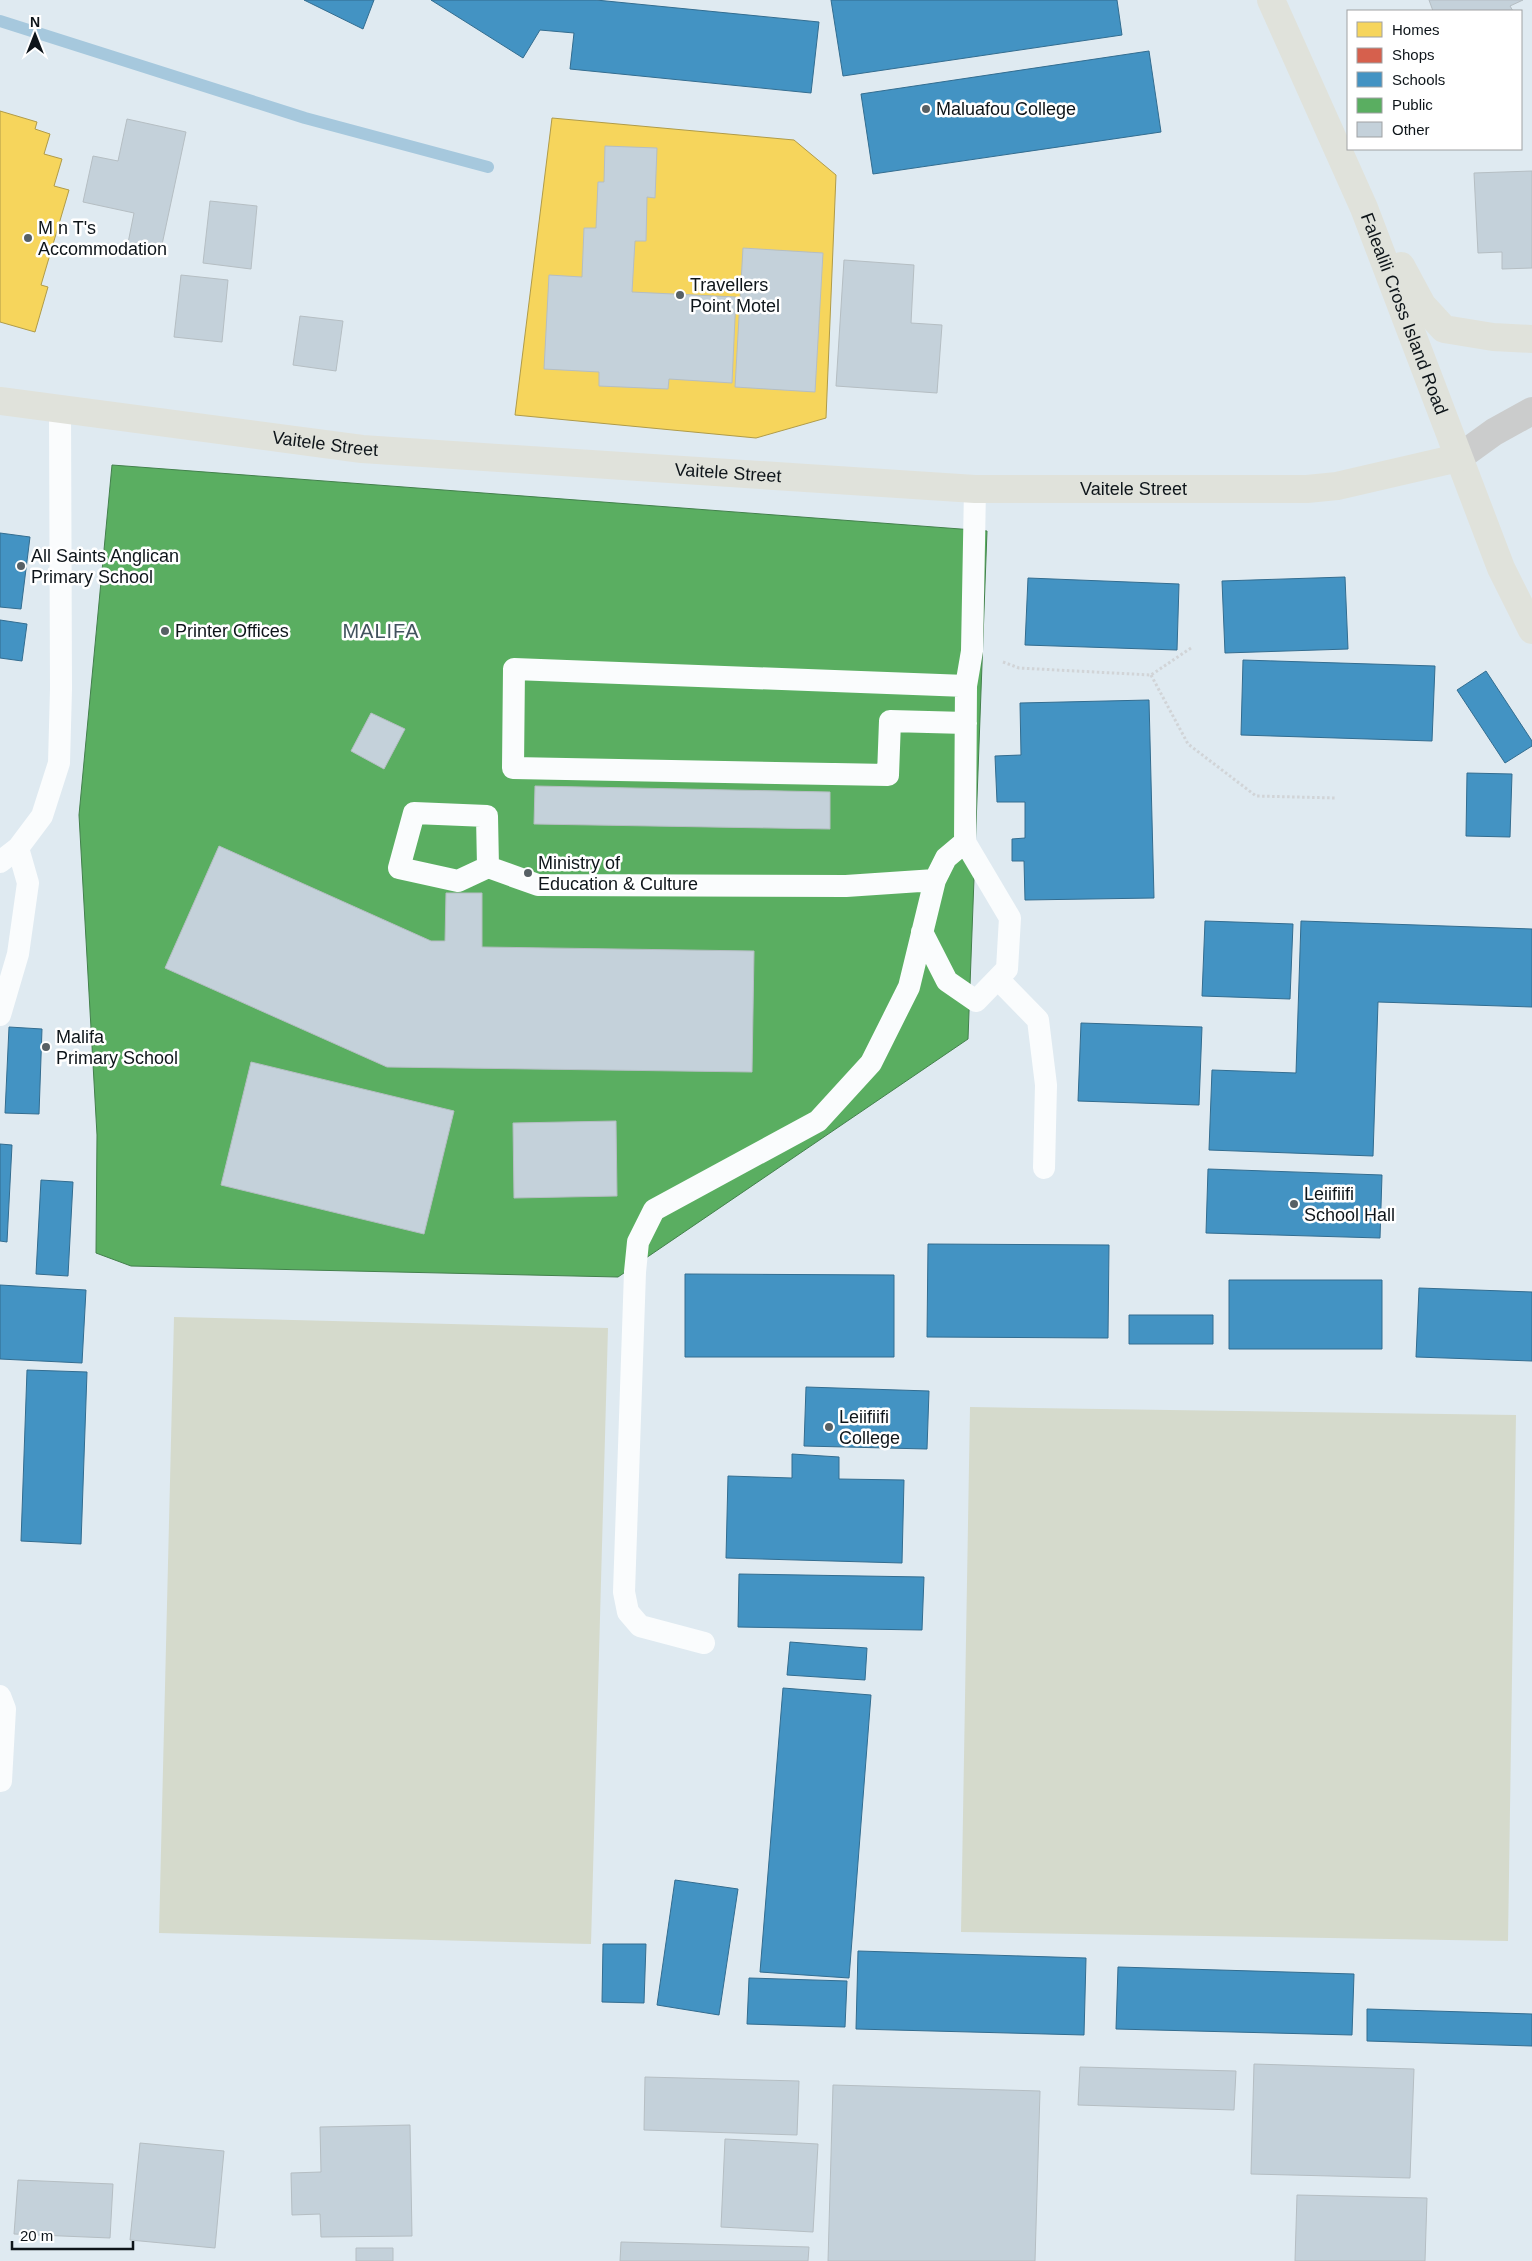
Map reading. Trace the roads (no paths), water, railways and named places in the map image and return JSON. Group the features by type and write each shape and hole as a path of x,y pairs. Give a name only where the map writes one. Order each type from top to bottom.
{"main road":[{"name":"Falealili Cross Island Road","path":"1270,0 1364,208 1501,568 1532,630"},
{"path":"1364,208 1396,256 1422,305 1444,329 1493,337 1532,339"},
{"name":"Vaitele Street","path":"0,401 362,449 975,489 1307,489 1337,486 1458,458"},
{"path":"1458,458 1494,432 1532,410"}],"lane":[{"path":"0,1015 18,954 28,883 9,855 42,816 59,763 61,689 60,410"},
{"path":"922,932 947,981 976,1001 1007,969 1010,918 965,842 966,686 972,651 975,489"},
{"path":"966,686 514,669 513,768 888,776 890,721 966,723"},
{"path":"704,1643 640,1626 628,1612 624,1592 635,1272 638,1242 654,1210 818,1121 871,1063 909,987 935,880 946,858 965,842"},
{"path":"488,867 538,885 846,886 935,880"},
{"path":"998,978 1038,1020 1046,1085 1044,1168"},
{"path":"0,1696 5,1709 1,1781"}],"waterway":[{"path":"0,21 305,118 488,167"}],"place":[{"name":"Maluafou College","path":"926,109"},
{"name":"M n T's Accommodation","path":"28,238"},
{"name":"Travellers Point Motel","path":"680,295"},
{"name":"All Saints Anglican Primary School","path":"21,566"},
{"name":"Printer Offices","path":"165,631"},
{"name":"Ministry of Education & Culture","path":"528,873"},
{"name":"Malifa Primary School","path":"46,1047"},
{"name":"Leiifiifi School Hall","path":"1294,1204"},
{"name":"Leiifiifi College","path":"829,1427"}],"district":[{"name":"MALIFA","path":"381,631"}]}
